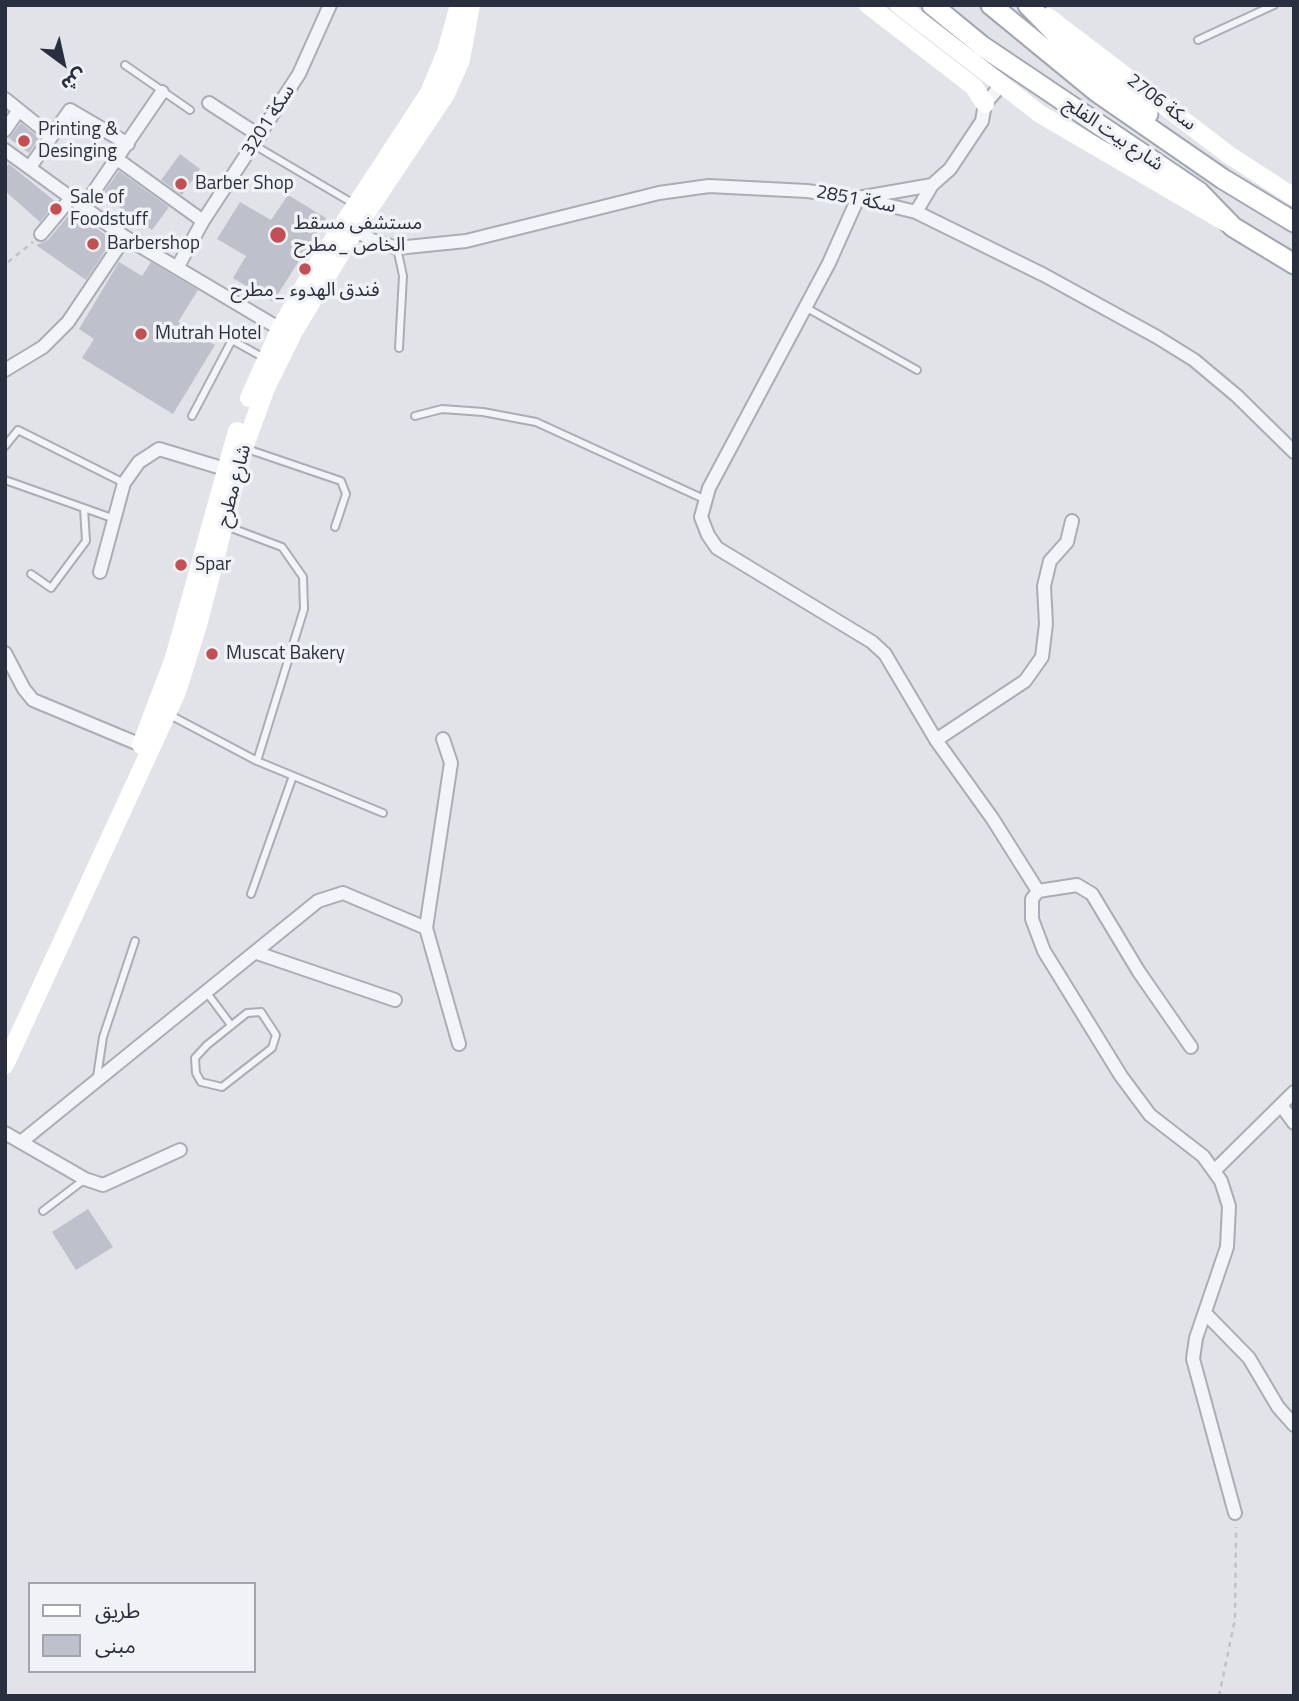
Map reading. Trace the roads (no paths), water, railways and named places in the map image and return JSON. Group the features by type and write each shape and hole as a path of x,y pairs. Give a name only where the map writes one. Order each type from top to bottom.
{"main road":[{"name":"شارع مطرح","path":"5,1038 141,745 174,658 225,469 243,413 266,359 312,272 429,93 446,52 459,5"},
{"name":"شارع مطرح","path":"5,1065 168,714 192,648 244,448 279,360 355,230 446,94 461,60 471,5"},
{"path":"868,5 974,87 985,104"},
{"path":"899,5 1001,85 1100,152 1233,227"},
{"name":"شارع بيت الفلج","path":"932,5 982,46 1199,192 1233,227 1294,264"},
{"path":"1030,5 1066,44 1223,179"},
{"name":"سكة 2706","path":"1030,5 1229,155 1294,197"},
{"name":"شارع بيت الفلج","path":"997,10 1097,92 1223,179 1294,222"}],"street":[{"name":"سكة 3201","path":"177,268 203,221 299,74 330,5"},
{"path":"916,212 932,185 950,169 982,121 985,104 1001,85"},
{"path":"84,206 162,92"},
{"path":"5,99 51,136"},
{"path":"209,103 257,141"},
{"path":"5,130 19,110"},
{"path":"30,167 70,110 128,144"},
{"path":"5,150 125,237 280,329"},
{"path":"117,159 203,221"},
{"path":"932,185 858,198 806,307 704,499 701,517 708,536 717,548 872,642 885,654 936,740 992,818 1038,891"},
{"name":"سكة 2851","path":"355,230 372,240 397,247 466,240 646,196 709,187 807,191 858,198 916,212 1044,275 1194,360 1237,396 1294,452"},
{"path":"41,234 71,198"},
{"path":"5,370 43,346 68,323 125,237"},
{"path":"100,572 124,483 139,463 159,449 225,469"},
{"path":"936,740 1025,681 1042,657 1046,624 1044,586 1050,561 1067,542 1072,521"},
{"path":"5,653 24,689 33,699 141,745"},
{"path":"443,739 451,763 426,928 459,1044"},
{"path":"1191,1047 1139,972 1092,894 1077,885 1038,891 1032,899 1032,919 1044,951 1121,1076 1150,1115 1203,1156 1215,1170 1226,1193 1230,1227 1227,1247 1193,1359 1235,1513"},
{"path":"21,1142 318,901 343,893 426,928"},
{"path":"257,953 395,1000"},
{"path":"1215,1170 1294,1092"},
{"path":"1281,1105 1294,1123"},
{"path":"5,1133 85,1180 103,1185 180,1150"},
{"path":"1205,1313 1249,1358 1278,1407 1294,1425"}],"lane":[{"path":"1198,40 1274,5"},
{"path":"125,65 190,110"},
{"path":"257,141 356,205"},
{"path":"397,247 403,276 399,348"},
{"path":"806,307 917,370"},
{"path":"192,416 232,340 266,359"},
{"path":"415,416 442,409 483,412 536,422 704,499"},
{"path":"5,446 18,430 124,483"},
{"path":"244,448 341,481 346,494 335,527"},
{"path":"5,480 113,518"},
{"path":"31,574 51,589 86,541 84,509"},
{"path":"224,525 282,547 293,558 303,577 304,609 257,761"},
{"path":"168,714 257,761 383,813"},
{"path":"251,894 293,776"},
{"path":"97,1079 103,1037 135,941"},
{"path":"207,993 231,1026"},
{"path":"261,1012 276,1035 272,1048 222,1087 201,1082 196,1073 195,1058 231,1026 247,1013 261,1012"},
{"path":"43,1211 85,1180"}],"place":[{"name":"Printing & Desinging","path":"24,141"},
{"name":"Barber Shop","path":"181,184"},
{"name":"Sale of Foodstuff","path":"56,209"},
{"name":"مستشفى مسقط الخاص _مطرح","path":"278,235"},
{"name":"Barbershop","path":"93,244"},
{"name":"فندق الهدوء _مطرح","path":"305,269"},
{"name":"Mutrah Hotel","path":"141,334"},
{"name":"Spar","path":"181,565"},
{"name":"Muscat Bakery","path":"212,654"}]}
